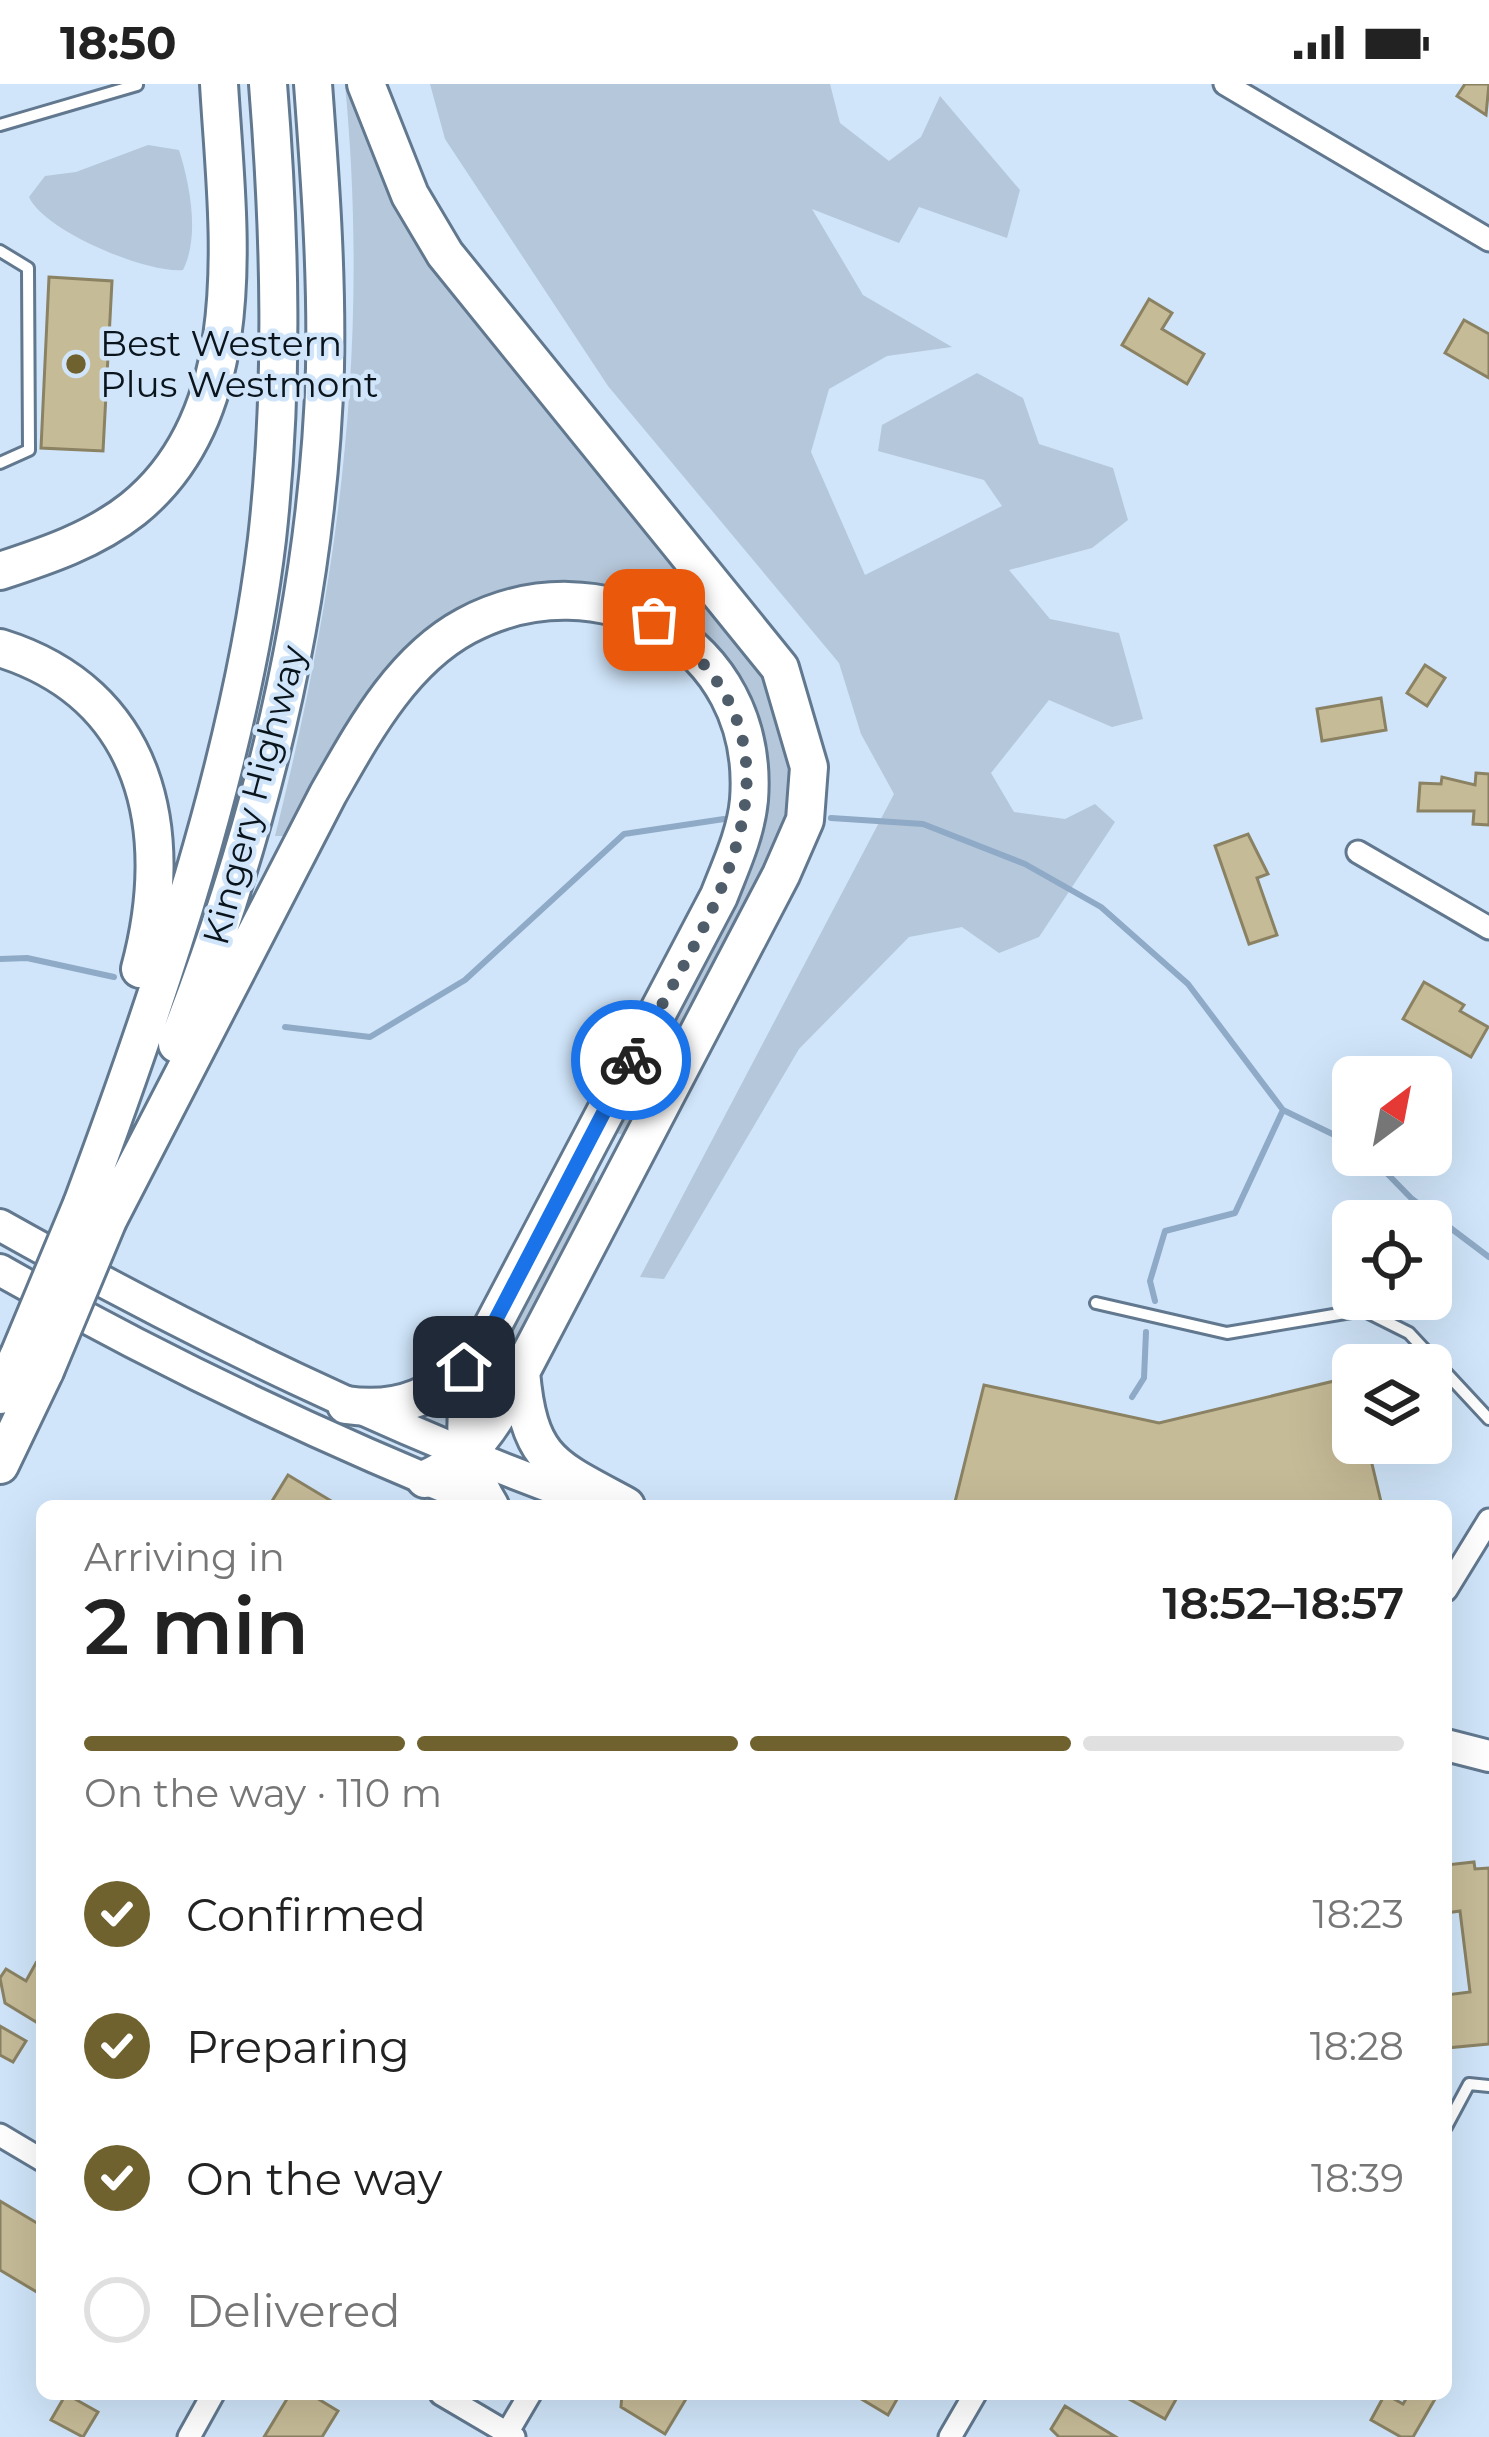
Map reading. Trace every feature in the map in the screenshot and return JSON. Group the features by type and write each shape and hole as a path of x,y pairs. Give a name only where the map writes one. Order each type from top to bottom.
{"highway":[{"path":"0,571 57,552 134,508 192,437 217,357 226,298 219,84"},
{"name":"Kingery Highway","path":"95,1212 232,728 259,586 279,366 279,214 268,84"},
{"name":"Kingery Highway","path":"0,1465 32,1363 225,922 295,648 314,527 325,367 313,84"},
{"path":"366,84 410,195 445,254 780,668 809,767 805,820 781,874 521,1372 486,1436 468,1455 425,1480"},
{"path":"95,1212 328,794 382,706 436,648 504,609 561,598 618,605 688,644 714,673 734,708 746,748 749,800 719,896 481,1348 463,1414 468,1455 488,1500"},
{"path":"0,647 46,662 80,686 115,722 138,766 152,820 156,879 147,945 99,1096 95,1212"},
{"path":"346,1405 375,1409 414,1400 447,1385 481,1348"},
{"name":"Kingery Highway","path":"0,1396 32,1363"},
{"path":"521,1372 525,1417 537,1449 569,1475 615,1500"}],"main road":[{"path":"0,1225 136,1301 346,1405 586,1500"},
{"path":"0,1270 98,1326 322,1436 476,1500"},
{"path":"1452,1747 1489,1756"}],"street":[{"path":"1225,84 1489,241"},
{"path":"1358,852 1489,928"},
{"path":"1452,1580 1489,1520"},
{"path":"0,2135 36,2153"},
{"path":"188,2437 210,2400"},
{"path":"451,2400 511,2435 527,2400"},
{"path":"950,2437 972,2400"}],"lane":[{"path":"0,125 137,85"},
{"path":"0,251 28,268 29,450 0,463"},
{"path":"1096,1303 1227,1333 1363,1310 1408,1333 1489,1419"},
{"path":"1452,2116 1469,2084 1489,2086"}],"shaded area":[{"path":"345,84 351,84 388,191 420,251 764,671 791,757 786,832 628,1136 613,1132 757,849 756,795 735,685 713,646 692,626 642,598 584,584 528,586 483,602 393,663 357,708 289,836 275,836 316,648 343,463 354,277"},
{"path":"430,84 830,84 840,123 889,161 921,137 940,96 1020,190 1007,238 919,207 899,243 812,209 863,295 952,347 887,356 829,389 811,452 865,575 1002,506 984,480 878,451 882,425 977,373 1023,398 1039,444 1113,468 1128,520 1092,548 1009,570 1050,619 1119,633 1143,719 1112,727 1049,700 991,773 1014,812 1065,819 1095,804 1115,822 1039,937 999,953 962,927 909,937 799,1049 664,1279 640,1277 894,794 861,734 839,663 608,386 445,139"},
{"path":"148,145 179,150 183,164 192,226 183,270 146,265 98,248 54,223 29,197 45,176 76,172"},
{"path":"594,1176 599,1193 494,1389 484,1387"}],"building":[{"path":"1465,84 1489,84 1486,115 1457,96"},
{"name":"Best Western Plus Westmont","path":"49,277 112,281 103,451 41,448"},
{"path":"1149,299 1172,313 1162,329 1204,354 1187,384 1122,345"},
{"path":"1464,320 1489,334 1489,378 1445,353"},
{"path":"1425,665 1445,678 1427,706 1407,693"},
{"path":"1381,698 1386,730 1322,741 1317,709"},
{"path":"1476,773 1489,774 1489,825 1473,824 1474,811 1418,811 1420,783 1441,784 1442,777 1475,785"},
{"path":"1248,834 1268,874 1257,878 1277,935 1249,944 1215,846"},
{"path":"1424,982 1464,1005 1460,1011 1488,1027 1471,1057 1403,1019"},
{"path":"1332,1382 1332,1464 1372,1464 1381,1500 955,1500 984,1385 1159,1423"},
{"path":"288,1475 330,1500 273,1500"},
{"path":"1474,1862 1475,1869 1489,1868 1489,2044 1452,2047 1452,1994 1470,1992 1460,1911 1452,1912 1452,1864"},
{"path":"36,1963 36,2022 5,2003 0,1978 6,1969 26,1981"},
{"path":"0,2026 26,2041 13,2062 0,2055"},
{"path":"0,2201 36,2222 36,2292 0,2270"},
{"path":"63,2400 77,2400 98,2412 83,2437 51,2420"},
{"path":"286,2400 320,2400 338,2411 322,2437 264,2437"},
{"path":"622,2400 685,2400 665,2434 621,2407"},
{"path":"863,2400 897,2400 888,2415"},
{"path":"1131,2400 1176,2400 1165,2419"},
{"path":"1382,2400 1403,2404 1405,2400 1434,2400 1413,2437 1401,2437 1371,2420"},
{"path":"1065,2406 1116,2437 1059,2437 1051,2429"}],"waterway":[{"path":"831,818 923,824 1025,864 1101,907 1188,984 1283,1110 1332,1134"},
{"path":"285,1027 370,1037 465,980 624,834 724,819"},
{"path":"0,959 27,958 114,977"},
{"path":"1155,1301 1150,1281 1165,1231 1235,1213 1283,1110"},
{"path":"1390,1176 1412,1199 1489,1257"},
{"path":"1132,1397 1144,1378 1146,1332"}],"way so far":[{"path":"631,1060 719,896 738,848 749,800 746,748 734,708 714,673 688,644 654,620"}],"place":[{"name":"Best Western Plus Westmont","path":"76,364"}],"route":[{"path":"464,1367 481,1348 631,1060"}]}
